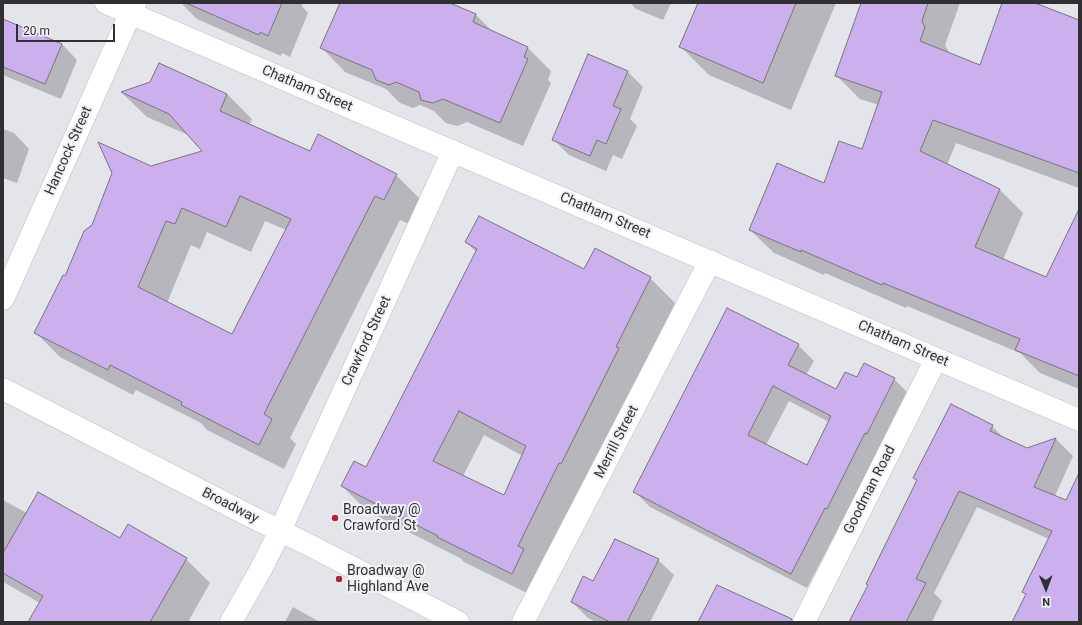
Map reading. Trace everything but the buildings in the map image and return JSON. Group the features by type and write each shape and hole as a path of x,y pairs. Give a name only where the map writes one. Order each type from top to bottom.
{"street":[{"name":"Chatham Street","path":"106,3 133,8 453,151 1079,420"},
{"name":"Hancock Street","path":"3,299 133,8"},
{"name":"Crawford Street","path":"231,622 280,531 453,151"},
{"name":"Merrill Street","path":"523,622 710,261"},
{"name":"Goodman Road","path":"804,622 936,359"},
{"name":"Broadway","path":"3,389 458,622"}],"place":[{"name":"Broadway @ Crawford St","path":"335,518"},
{"name":"Broadway @ Highland Ave","path":"339,579"}]}
